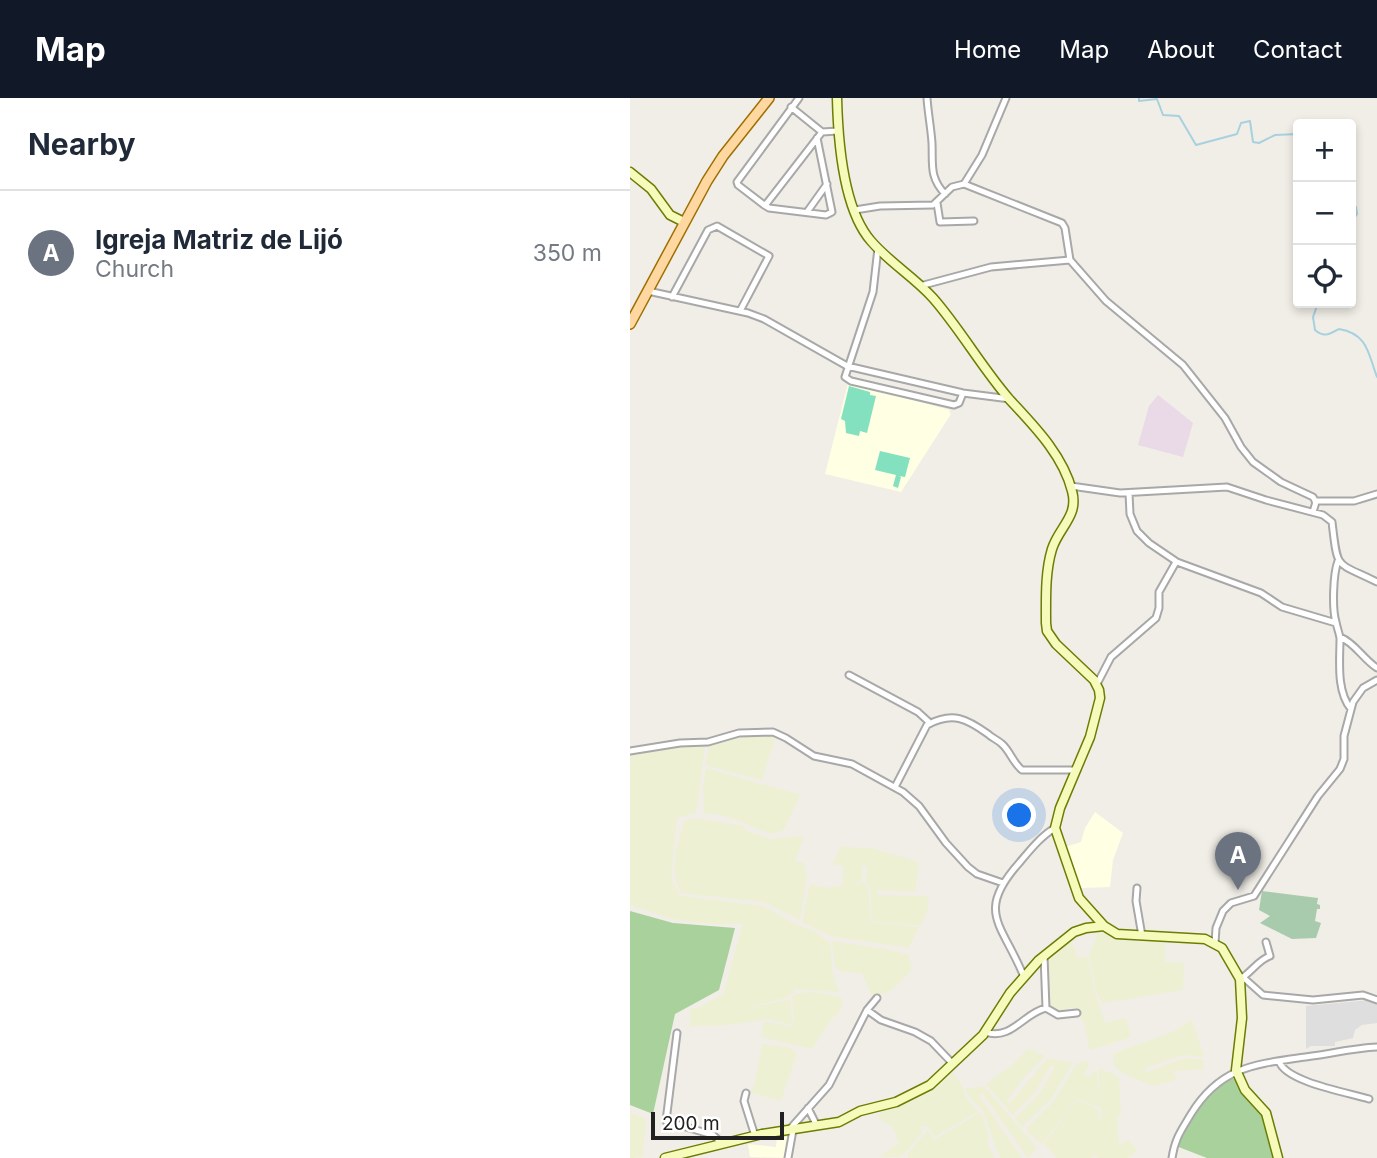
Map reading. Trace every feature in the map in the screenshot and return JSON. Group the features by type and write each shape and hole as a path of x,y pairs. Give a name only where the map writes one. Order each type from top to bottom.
{"main road":[{"path":"630,324 684,222 723,156 769,98"},
{"path":"837,98 843,165 855,210 866,234 920,286 954,324 1010,399 1034,424 1055,455 1071,486 1072,515 1055,541 1050,559 1046,622 1050,637 1097,684 1100,698 1098,713 1060,808 1055,828 1079,898 1104,926 1117,934 1205,939 1215,943 1227,955 1240,979 1242,1018 1236,1070 1245,1090 1266,1113 1278,1158"},
{"path":"630,172 651,189 670,215 684,222"},
{"path":"665,1158 755,1136 839,1122 860,1111 896,1102 930,1085 985,1032 1010,993 1044,956 1074,932 1104,926"}],"street":[{"path":"799,98 737,182 769,208 826,215 831,212 817,138"},
{"path":"927,98 932,144 931,169 934,181 944,194"},
{"path":"964,184 982,155 1006,98"},
{"path":"791,107 822,132 838,131"},
{"path":"764,205 822,132"},
{"path":"807,212 827,184"},
{"path":"855,210 880,206 928,206 937,203 952,187 964,184 1062,223 1070,260 1106,301 1182,365 1225,418 1253,462 1282,482 1313,497 1313,512"},
{"path":"937,203 940,222 974,221"},
{"path":"671,297 708,230 717,226 769,256 740,311"},
{"path":"878,248 873,292 845,377 852,381 954,405 959,403 963,393"},
{"path":"920,286 991,267 1070,260"},
{"path":"648,291 740,311 764,319 847,366 963,393 1010,399"},
{"path":"1071,486 1112,493 1222,487 1324,514 1332,522 1338,561 1335,590 1336,622 1340,637 1339,663 1347,706 1351,709"},
{"path":"1129,493 1130,514 1137,531 1176,562 1262,593 1282,607 1336,622"},
{"path":"1315,501 1354,501 1377,494"},
{"path":"1338,561 1345,568 1377,581"},
{"path":"1097,684 1111,657 1156,618 1159,592 1176,562"},
{"path":"1340,637 1349,641 1377,668"},
{"path":"849,675 918,712 930,723"},
{"path":"1215,943 1216,928 1223,911 1231,903 1254,896 1318,796 1340,769 1344,759 1344,736 1351,709 1363,688 1377,680"},
{"path":"895,788 927,725 959,718 967,719 1003,744 1022,770 1077,770"},
{"path":"630,751 668,744 708,742 739,733 773,732 814,755 852,764 895,788 919,806 946,843 977,874 1003,883"},
{"path":"1024,977 1016,955 998,924 994,910 995,898 1003,883 1055,828"},
{"path":"1136,888 1142,936"},
{"path":"1205,939 1216,928"},
{"path":"1240,979 1252,972 1261,959 1270,956 1266,942"},
{"path":"1044,956 1046,1008"},
{"path":"1240,979 1245,979 1263,995 1313,1000 1363,995 1377,1000"},
{"path":"788,1158 790,1126 829,1086 867,1010 877,998"},
{"path":"985,1032 1003,1033 1046,1008 1058,1015 1077,1013"},
{"path":"867,1010 881,1020 915,1032 931,1041 953,1064"},
{"path":"677,1033 666,1121 713,1135 723,1144"},
{"path":"1172,1158 1174,1142 1202,1097 1218,1081 1236,1070 1377,1047"},
{"path":"1279,1061 1283,1069 1312,1083 1369,1099"},
{"path":"746,1093 744,1101 755,1136"},
{"path":"808,1108 817,1126"}],"shaded area":[{"path":"848,383 950,410 951,414 901,492 825,474"},
{"path":"1158,395 1193,423 1183,457 1138,445 1149,406"},
{"path":"742,734 776,735 762,780 705,765 710,743"},
{"path":"705,744 696,812 677,818 671,874 673,883 680,896 763,906 814,931 830,943 832,970 839,992 793,989 794,993 785,998 727,1013 790,999 791,1025 769,1019 728,1025 690,1026 690,1009 700,1007 723,994 743,924 713,924 672,919 630,905 630,754 670,746"},
{"path":"706,768 800,795 784,830 772,834 718,814 704,813 703,787"},
{"path":"1095,812 1123,833 1113,860 1110,887 1081,888 1065,847 1081,842 1085,828"},
{"path":"695,818 743,826 747,831 771,839 804,836 795,862 803,862 807,878 800,920 764,902 681,893 674,868 676,851 684,821"},
{"path":"841,846 868,847 919,862 915,892 876,890 877,895 929,896 921,926 872,921 870,885 866,882 867,866 862,866 862,881 842,885 844,866 833,864"},
{"path":"862,882 868,885 871,922 919,927 909,948 831,936 802,922 810,884 827,888"},
{"path":"1262,891 1318,898 1320,909 1317,909 1315,921 1321,923 1316,938 1292,939 1260,923 1270,916 1259,910"},
{"path":"1097,928 1129,940 1165,941 1165,962 1184,963 1183,990 1102,1003 1096,992 1089,955 1097,936"},
{"path":"832,941 909,955 912,969 893,989 873,998 862,973 844,972 835,968"},
{"path":"1070,941 1077,958 1088,957 1095,993 1105,1023 1126,1018 1131,1037 1090,1050 1084,1023 1076,1007 1068,1007 1068,1011 1062,1012 1050,1007 1049,958"},
{"path":"810,992 839,996 843,1000 837,1016 833,1017 812,1049 761,1037 764,1021 791,1027 794,1019 792,997"},
{"path":"1370,1000 1377,1005 1377,1023 1362,1025 1355,1030 1353,1038 1335,1042 1335,1046 1311,1046 1306,1049 1306,1006"},
{"path":"1192,1020 1204,1057 1183,1055 1144,1068 1147,1072 1184,1058 1203,1060 1204,1069 1173,1071 1177,1079 1153,1086 1124,1074 1114,1066 1113,1054 1172,1032"},
{"path":"762,1044 787,1047 797,1053 781,1101 750,1092 755,1084"},
{"path":"1028,1049 1045,1056 1021,1081 1007,1101 1010,1103 1047,1059 1073,1062 1052,1098 1022,1127 1015,1118 1040,1093 1055,1066 1051,1066 1035,1092 1013,1115 986,1084"},
{"path":"1088,1061 1084,1075 1089,1077 1097,1071 1100,1105 1099,1068 1119,1077 1119,1145 1128,1140 1138,1150 1128,1158 1098,1158 1095,1155 1090,1158 1057,1158 1044,1144 1077,1099 1098,1109 1102,1122 1101,1108 1077,1098 1042,1144 1027,1132 1027,1128 1053,1102 1077,1063"},
{"path":"952,1072 960,1082 967,1099 978,1112 935,1136 924,1126 920,1128 922,1133 904,1154 899,1157 879,1157 899,1143 892,1126 880,1120 880,1112 913,1100"},
{"path":"984,1086 1037,1148 1028,1158 982,1093 979,1096 1022,1158 1000,1158 982,1109 965,1089"},
{"path":"981,1112 989,1138 987,1144 995,1158 909,1158 907,1154 928,1130 934,1140"},
{"path":"630,1113 647,1119 642,1157 630,1158"},
{"path":"777,1136 790,1137 787,1158 750,1157 748,1144 776,1147"}],"green space":[{"path":"849,386 876,396 867,433 860,431 859,436 846,433 845,421 841,419"},
{"path":"880,451 910,458 905,477 899,476 898,488 893,486 896,475 875,470"},
{"path":"630,911 673,923 735,928 719,990 675,1014 653,1114 630,1105"},
{"path":"1230,1078 1235,1079 1239,1088 1264,1116 1274,1158 1207,1158 1176,1146 1199,1107"}],"waterway":[{"path":"1139,98 1139,101 1157,99 1163,115 1179,116 1196,145 1237,134 1241,123 1250,121 1253,142 1259,143 1275,135 1293,134"},
{"path":"1356,207 1356,216"},
{"path":"1316,308 1313,317 1315,330 1324,335 1339,329 1356,335 1366,346 1377,377"}],"place":[{"name":"Igreja Matriz de Lijó","path":"1238,890"}]}
